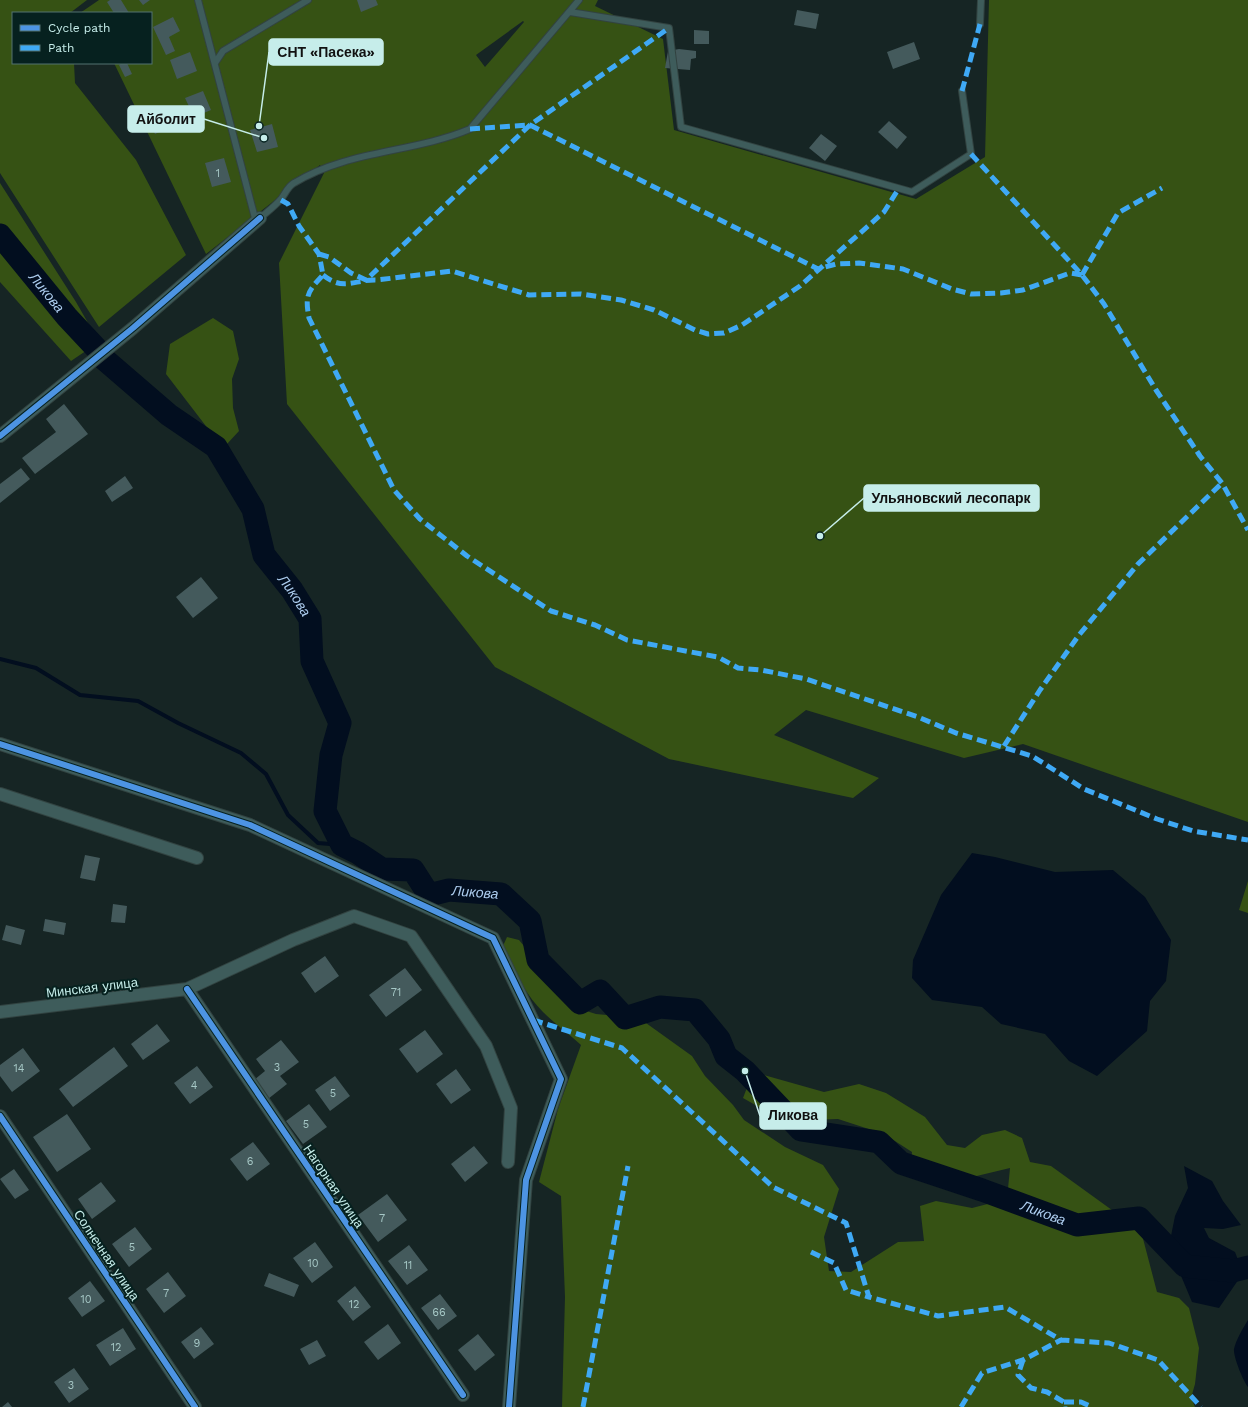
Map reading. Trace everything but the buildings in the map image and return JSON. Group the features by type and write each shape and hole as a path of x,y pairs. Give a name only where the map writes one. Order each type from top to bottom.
{"street":[{"path":"0,436 133,328 258,220"},
{"path":"0,744 8,745 250,825 493,938 561,1079 526,1180 509,1407"},
{"path":"0,794 197,858"},
{"name":"Минская улица","path":"0,1012 187,989 293,940 354,916 411,936 486,1046 511,1108 508,1162"},
{"name":"Нагорная улица","path":"187,989 463,1395"},
{"name":"Солнечная улица","path":"0,1116 195,1407"}],"lane":[{"path":"198,0 258,220 281,200 292,184 323,168 355,158 453,136 470,129 579,0"},
{"path":"215,63 223,51 308,0"},
{"path":"980,24 981,0"},
{"path":"570,12 669,28 681,127 912,192 971,154 962,91"}],"green space":[{"path":"0,0 87,0 71,12 12,12 12,64 74,64 75,83 136,160 186,255 99,327 0,173"},
{"path":"99,0 598,0 595,6 663,39 674,130 916,199 985,157 989,0 1248,0 1248,822 1023,744 964,758 806,710 774,735 879,778 853,798 669,759 495,667 287,404 279,263 324,173 320,165 206,254 114,64 152,64 152,12 81,12","holes":["523,21 524,22 485,67 476,55"]},
{"path":"0,183 76,302 99,342 71,361 0,282"},
{"path":"213,318 233,331 239,359 232,379 233,408 239,431 227,444 212,434 166,374 170,344"},
{"path":"1248,881 1248,913 1239,910"},
{"path":"507,937 519,940 544,970 559,996 577,1008 596,1014 639,1018 692,1056 705,1076 733,1105 744,1120 785,1147 823,1165 839,1189 824,1237 829,1271 851,1272 898,1242 924,1241 920,1206 936,1201 972,1208 1007,1199 1010,1168 960,1180 910,1177 912,1152 884,1134 838,1119 809,1120 773,1115 743,1098 753,1072 824,1092 859,1084 886,1093 925,1117 947,1145 965,1148 982,1135 1005,1130 1022,1138 1030,1162 1051,1166 1141,1231 1157,1292 1179,1298 1189,1308 1199,1348 1195,1384 1191,1398 1195,1407 562,1407 565,1297 561,1196 539,1182 558,1109 581,1045 552,1021 525,990 515,973 503,946"}],"water":[{"path":"972,853 995,857 1055,872 1113,870 1145,897 1171,940 1166,981 1150,1001 1147,1031 1097,1076 1069,1061 1045,1034 1001,1024 982,1007 932,1000 912,978 913,960 941,895"},
{"path":"1184,1166 1212,1181 1223,1201 1241,1225 1223,1229 1204,1228 1209,1238 1235,1252 1243,1273 1219,1308 1192,1302 1179,1271 1167,1256 1175,1216 1188,1188"},
{"path":"1248,1320 1248,1387 1239,1368 1234,1349"}],"waterway":[{"name":"Ликова","path":"0,235 67,317 96,348"},
{"name":"Ликова","path":"104,359 169,415 216,447 253,509 264,555 292,590 310,619 312,661 340,723 331,755 325,811 342,845 358,853 382,869 413,870 429,895 449,890 501,894 530,921 538,960 580,1003 600,991 625,1018 660,1007 695,1010 719,1039 726,1056 745,1071 801,1130 879,1142 901,1163 982,1190 1077,1225 1139,1218 1185,1266 1233,1271 1248,1267"},
{"path":"0,659 36,668 80,695 138,701 178,723 241,753 266,774 288,815 318,843 342,845"}],"marked path":[{"path":"962,91 980,24"},
{"path":"319,254 329,257 351,273 366,280 530,125 669,28"},
{"path":"470,129 530,125 818,269 836,264 859,263 903,269 952,289 971,294 1001,293 1023,290 1070,273 1082,275"},
{"path":"971,154 1082,275 1104,304 1156,390 1200,456 1222,483 1248,530"},
{"path":"323,275 337,283 349,284 369,280 452,271 529,295 581,294 621,300 654,310 695,330 708,334 724,333 742,325 800,286 884,212 899,188"},
{"path":"1082,275 1118,213 1162,188"},
{"path":"281,200 288,204 299,226 319,254 323,275 310,290 308,295 307,304 309,318 394,490 420,519 467,556 551,611 595,625 627,640 718,657 738,668 761,670 806,679 918,717 956,733 1032,756 1084,789 1157,819 1193,831 1248,840"},
{"path":"1004,746 1040,690 1079,635 1138,564 1222,483"},
{"path":"533,1020 622,1048 773,1187 846,1223 869,1297 938,1316 1005,1307 1061,1340 1109,1343 1158,1360 1201,1407"},
{"path":"583,1407 628,1166"},
{"path":"811,1252 834,1263 846,1290 869,1297"},
{"path":"961,1407 982,1373 1023,1360 1061,1340"},
{"path":"1023,1360 1018,1375 1031,1388 1047,1392 1064,1402 1065,1407"},
{"path":"1064,1402 1081,1402 1092,1407"}],"cycle path":[{"path":"0,436 133,328 260,218"},
{"path":"0,744 250,825 493,938 561,1079 526,1180 509,1407"},
{"path":"187,989 463,1395"},
{"path":"0,1116 195,1407"}],"place":[{"name":"СНТ «Пасека»","path":"259,126"},
{"name":"Айболит","path":"264,138"},
{"name":"Ульяновский лесопарк","path":"820,536"},
{"name":"Ликова","path":"745,1071"}]}
